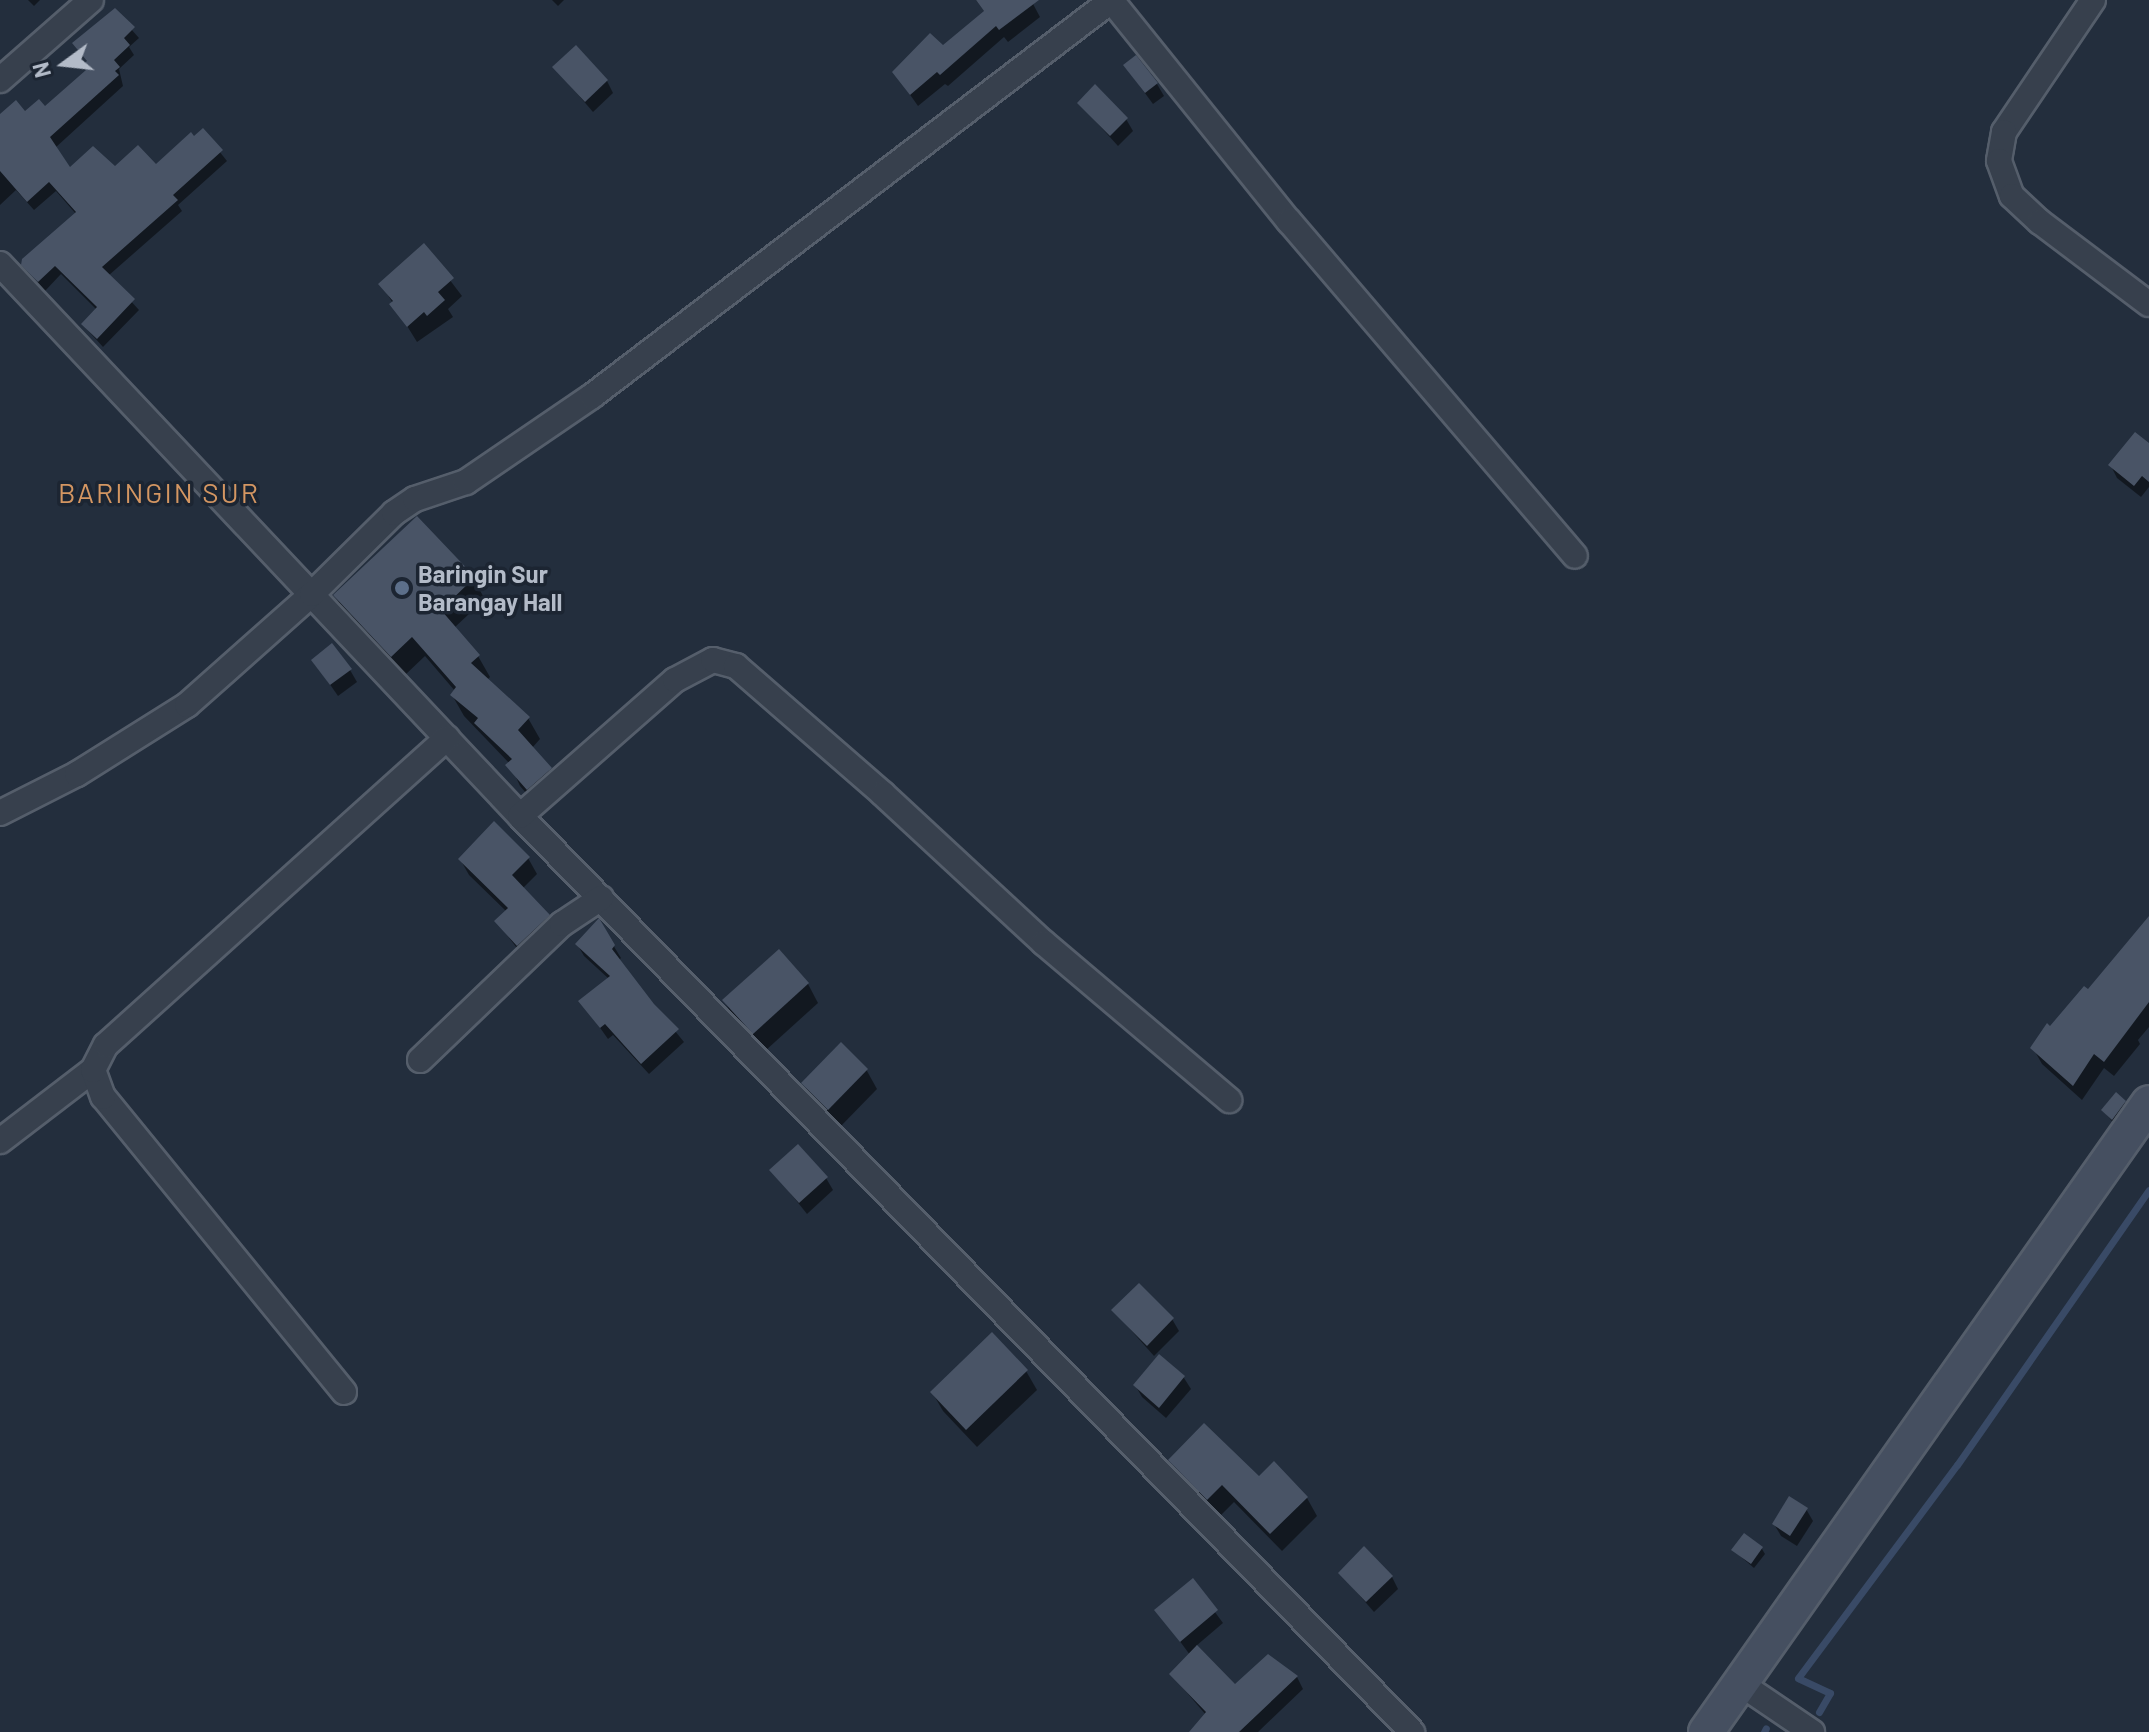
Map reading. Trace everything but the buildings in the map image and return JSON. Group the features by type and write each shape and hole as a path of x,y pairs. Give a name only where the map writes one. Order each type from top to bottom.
{"street":[{"path":"0,80 91,0"},
{"path":"0,813 77,774 187,705 312,594 394,513 415,499 466,482 592,396 1111,0 1289,221 1575,556"},
{"path":"2093,0 2004,132 1999,161 2012,196 2040,222 2149,304"},
{"path":"0,264 520,816 1412,1732"},
{"path":"520,816 675,680 713,660 736,666 883,794 1044,943 1229,1100"},
{"path":"0,1141 93,1070 106,1045 447,738"},
{"path":"420,1060 562,924 601,898"},
{"path":"93,1070 103,1097 113,1110 344,1392"},
{"path":"1706,1732 2149,1103"},
{"path":"1741,1684 1812,1732"}],"waterway":[{"path":"1819,1712 1830,1693 1798,1678 1957,1465 2149,1190"},
{"path":"1764,1732 1766,1728"}],"place":[{"name":"Baringin Sur Barangay Hall","path":"402,588"}],"district":[{"name":"BARINGIN SUR","path":"159,492"}]}
